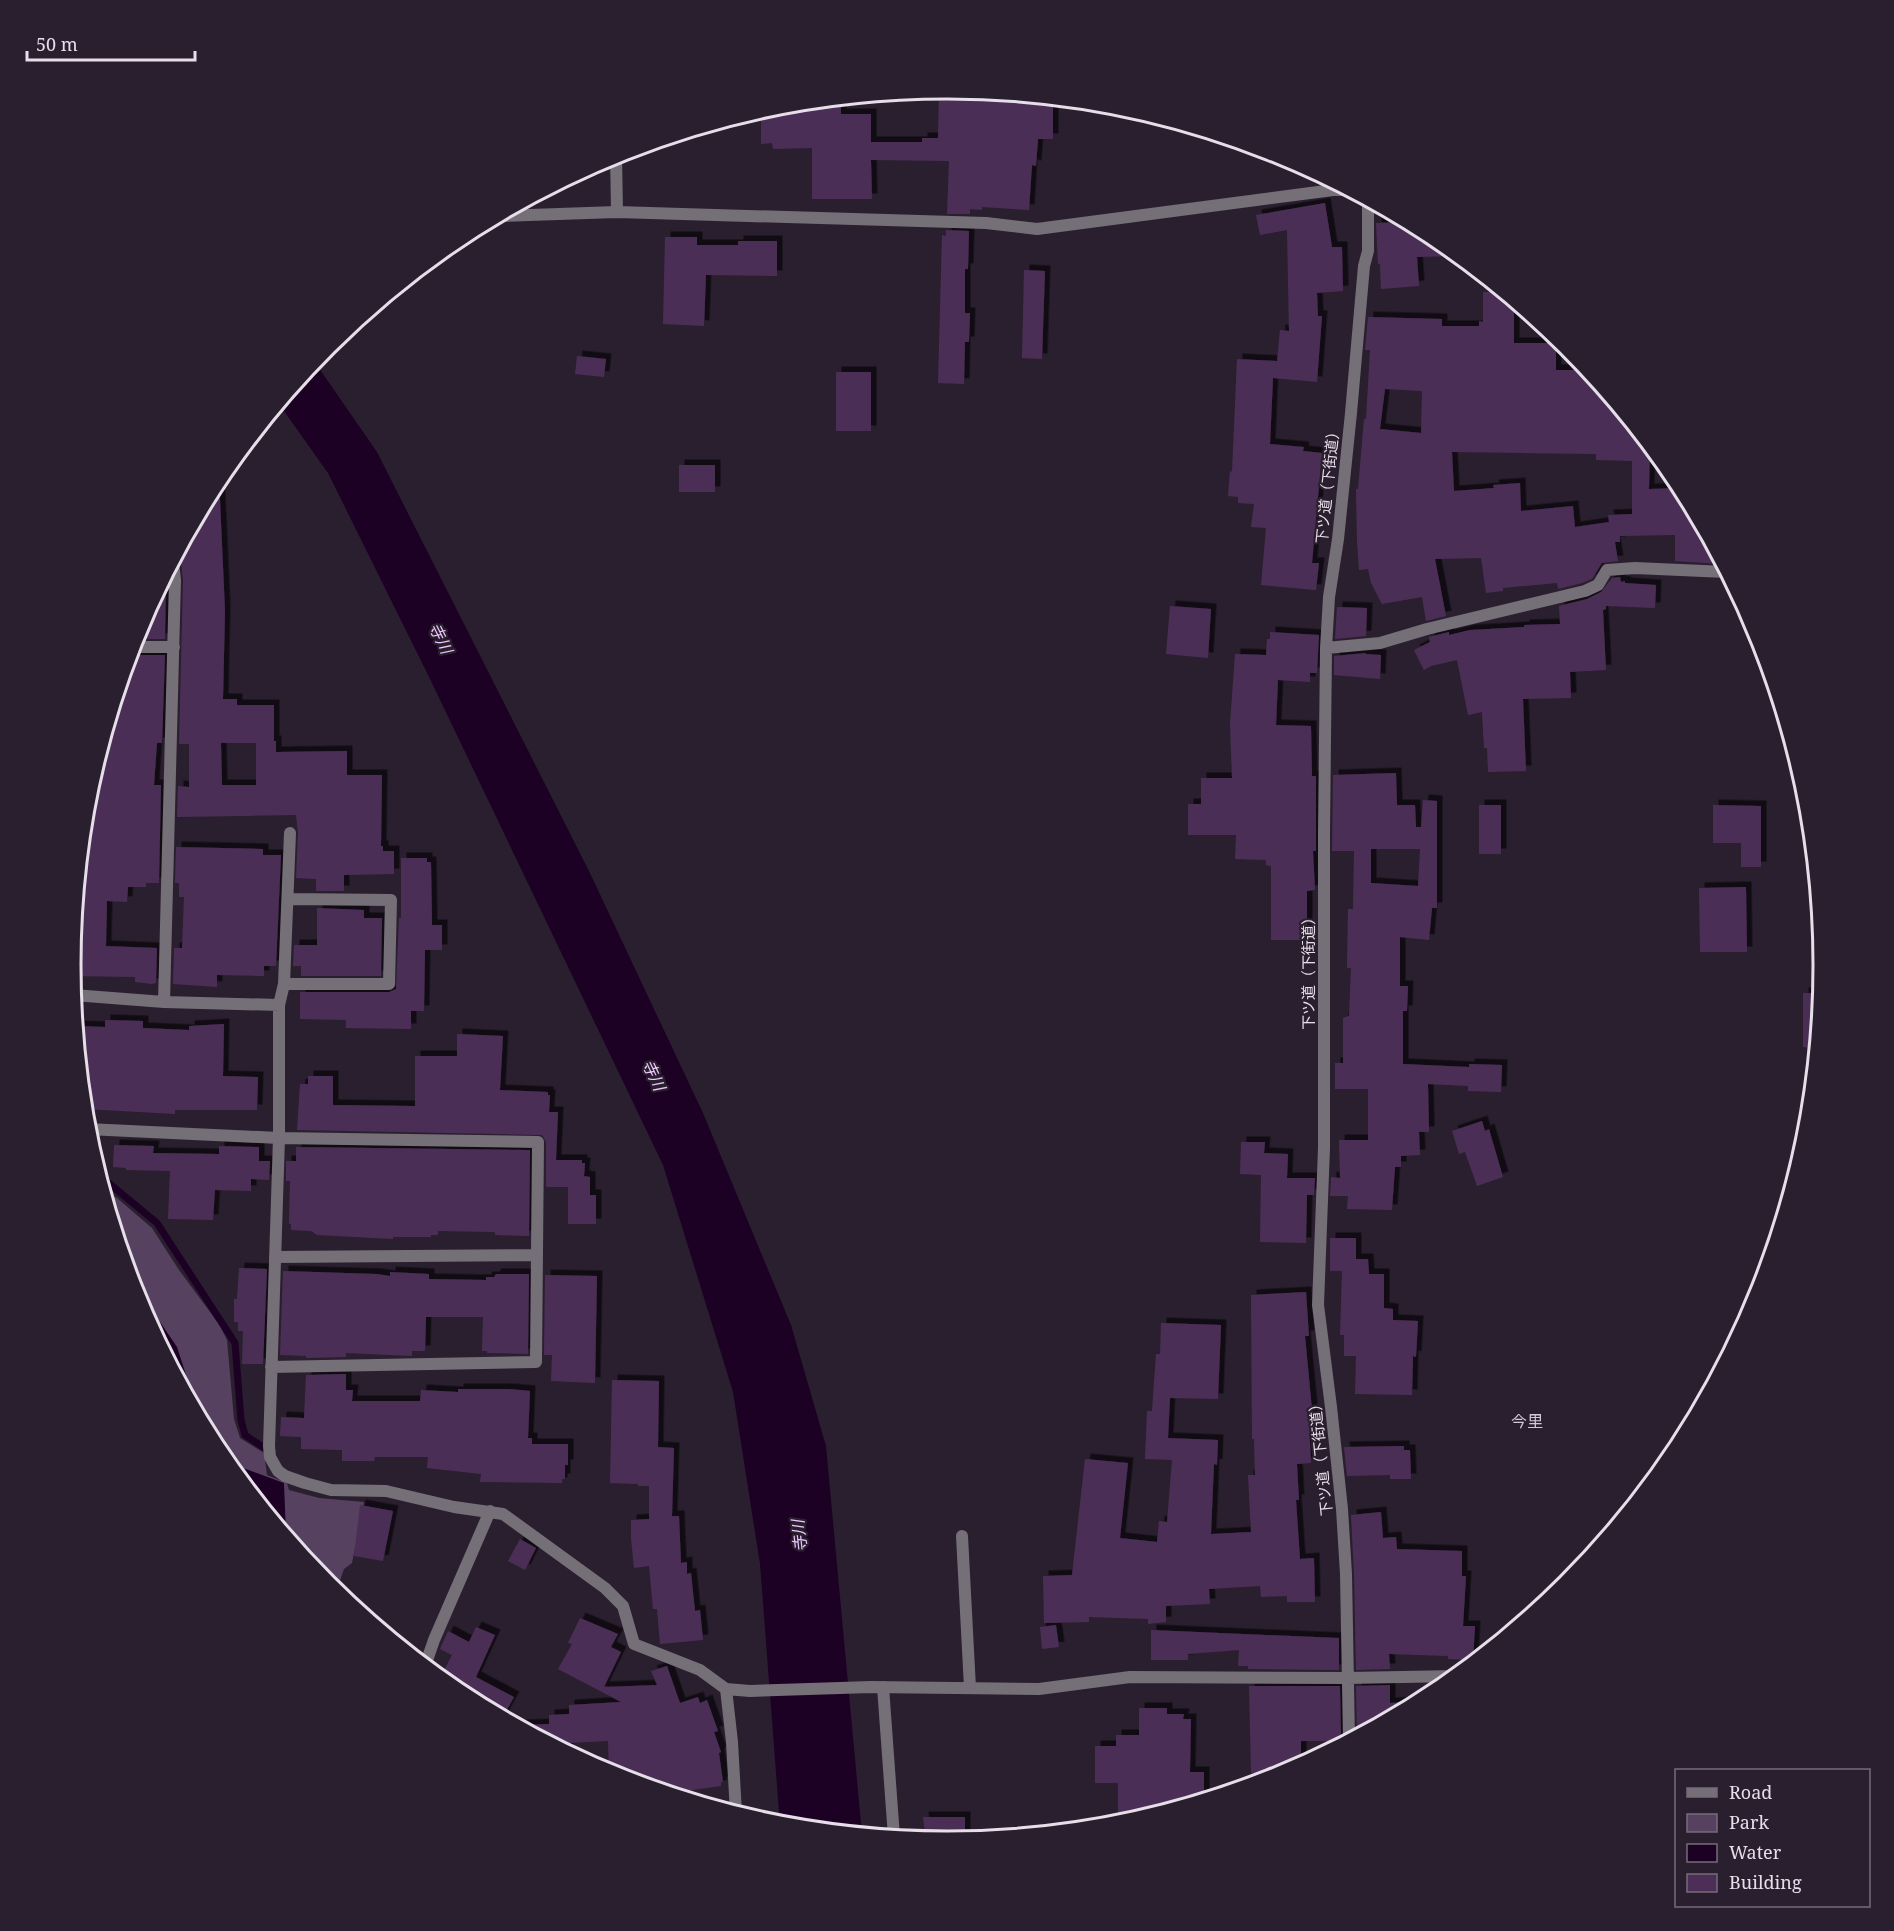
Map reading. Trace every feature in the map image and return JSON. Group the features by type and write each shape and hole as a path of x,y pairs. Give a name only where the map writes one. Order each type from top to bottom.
{"street":[{"path":"616,165 617,212"},
{"path":"515,215 617,212 986,223 1037,229 1332,190"},
{"name":"下ツ道（下街道）","path":"1349,1732 1346,1574 1342,1509 1318,1305 1324,1148 1326,648 1329,597 1338,539 1364,266 1368,251 1368,210"},
{"path":"1326,648 1380,643 1427,629 1585,591 1598,585 1607,570 1635,568 1718,572"},
{"path":"164,1002 174,574"},
{"path":"142,647 174,647"},
{"path":"290,833 284,984 279,1005 279,1138 271,1367 270,1457 278,1471 285,1476 331,1490 386,1491 454,1507 503,1514 605,1588 623,1606 634,1644 700,1670 726,1689 877,1687 1040,1689 1130,1677 1347,1678 1443,1676"},
{"path":"284,984 389,984 392,900 288,899"},
{"path":"82,996 164,1002 279,1005"},
{"path":"97,1129 279,1138 538,1142 536,1362 271,1367"},
{"path":"275,1257 537,1255"},
{"path":"428,1658 490,1511"},
{"path":"962,1536 970,1688"},
{"path":"877,1687 893,1830"},
{"path":"726,1689 736,1805"}],"green space":[{"path":"113,1196 152,1228 179,1270 219,1324 227,1340 234,1419 240,1438 264,1453 267,1475 287,1483 289,1490 319,1498 364,1502 352,1563 344,1569 339,1582 260,1493 227,1447 170,1349 127,1244"}],"water":[{"name":"寺川","path":"320,369 377,452 589,871 703,1113 791,1325 826,1446 861,1827 779,1815 760,1564 733,1392 663,1165 430,679 328,473 283,410"},
{"path":"154,1313 177,1347 189,1383"},
{"path":"242,1467 284,1483 286,1524"}],"building":[{"path":"939,99 1004,101 1053,106 1053,139 1038,139 1036,166 1032,165 1029,210 982,207 982,210 970,209 970,214 947,214 949,161 871,160 872,199 812,199 812,148 773,149 772,143 761,144 761,120 841,106 841,114 871,114 871,142 922,142 922,138 938,138"},
{"path":"1325,203 1332,247 1342,247 1343,291 1317,293 1318,316 1322,316 1317,382 1273,378 1270,444 1304,447 1303,451 1322,453 1312,563 1319,563 1316,590 1261,585 1266,528 1251,527 1254,504 1238,503 1238,497 1228,496 1230,471 1232,472 1237,359 1277,361 1280,330 1289,331 1287,230 1260,235 1256,215"},
{"path":"1376,223 1391,223 1444,256 1417,257 1419,286 1381,289"},
{"path":"946,230 969,231 968,269 965,269 965,313 970,313 969,342 965,342 964,384 938,383 942,235 946,236"},
{"path":"665,237 697,237 697,245 738,245 738,241 777,241 777,276 706,275 704,326 663,324"},
{"path":"1024,270 1045,271 1042,359 1022,358"},
{"path":"1489,290 1514,311 1514,343 1548,343 1556,350 1556,370 1575,370 1598,395 1650,460 1649,489 1670,488 1714,564 1675,561 1675,535 1620,536 1620,542 1615,542 1618,561 1602,563 1592,579 1582,583 1558,589 1557,583 1503,588 1503,591 1486,593 1481,558 1435,559 1446,616 1426,621 1422,597 1382,604 1371,583 1368,569 1359,570 1357,541 1356,489 1358,489 1364,419 1366,419 1370,350 1365,350 1368,317 1442,319 1442,326 1479,326 1479,321 1483,322 1483,292","holes":["1385,389 1422,391 1421,433 1380,429","1452,452 1596,454 1596,460 1632,461 1632,514 1608,515 1609,522 1575,527 1573,506 1521,511 1520,483 1493,485 1494,488 1454,491"]},
{"path":"577,356 606,359 604,377 575,374"},
{"path":"836,372 871,372 871,431 836,431"},
{"path":"679,465 715,465 715,492 679,492"},
{"path":"220,495 225,611 223,699 237,699 237,705 274,705 276,752 347,751 347,775 382,775 381,846 383,846 383,851 394,851 394,874 344,875 344,891 316,891 316,879 296,878 298,833 296,815 177,817 178,786 189,787 189,744 179,744 183,580 181,562","holes":["221,743 256,743 256,785 222,785"]},
{"path":"1620,577 1621,582 1625,581 1625,583 1656,585 1655,608 1606,606 1603,610 1606,670 1570,672 1571,698 1523,699 1526,771 1488,772 1482,712 1468,715 1457,660 1424,670 1414,650 1430,642 1429,637 1449,632 1449,635 1470,630 1560,624 1559,606 1587,599 1601,592 1612,578"},
{"path":"166,592 165,639 145,639"},
{"path":"1170,606 1211,609 1208,658 1166,654"},
{"path":"1337,607 1367,608 1366,636 1335,639"},
{"path":"1270,632 1319,635 1317,673 1310,673 1310,682 1278,680 1276,725 1311,726 1312,776 1316,776 1316,851 1313,851 1315,890 1307,891 1307,940 1271,940 1271,866 1266,865 1266,860 1235,859 1236,835 1188,835 1188,804 1201,804 1201,778 1232,778 1230,724 1235,654 1266,655"},
{"path":"1366,653 1381,655 1380,679 1334,675 1334,656"},
{"path":"139,655 165,655 162,743 157,743 154,785 161,785 159,883 146,883 146,887 128,887 127,902 107,901 106,946 157,948 156,983 135,982 135,977 81,976 83,909 88,852 111,741"},
{"path":"1396,773 1397,805 1415,805 1416,827 1421,827 1423,800 1437,801 1437,908 1432,908 1429,940 1400,937 1400,986 1408,986 1407,1011 1403,1011 1403,1064 1469,1067 1469,1064 1502,1065 1501,1092 1468,1091 1468,1086 1428,1084 1429,1132 1419,1132 1420,1155 1401,1156 1401,1167 1395,1167 1392,1210 1347,1209 1348,1196 1330,1196 1331,1177 1340,1178 1339,1140 1368,1140 1368,1089 1335,1089 1335,1063 1343,1063 1343,1018 1349,1016 1351,968 1347,968 1348,909 1353,909 1354,851 1332,851 1333,775","holes":["1371,849 1420,849 1418,886 1371,883"]},
{"path":"1479,805 1501,805 1501,854 1479,854"},
{"path":"1713,805 1761,806 1761,867 1741,867 1741,843 1713,843"},
{"path":"176,847 263,849 263,855 281,855 276,966 264,966 264,976 217,975 217,987 173,984 174,948 182,948 184,897 179,897 179,883 175,883"},
{"path":"401,858 427,858 427,862 431,862 432,925 442,925 442,950 425,950 424,1011 411,1011 411,1029 346,1028 346,1020 300,1019 300,992 389,992 396,989 399,918 401,918"},
{"path":"1746,887 1747,952 1700,952 1699,888"},
{"path":"317,908 364,910 364,918 382,918 381,976 301,976 301,966 293,966 294,945 317,945"},
{"path":"1803,993 1812,993 1809,1047 1803,1047"},
{"path":"105,1020 143,1021 143,1028 189,1030 189,1026 224,1024 223,1076 258,1077 257,1110 175,1110 175,1114 94,1109 88,1079 83,1026 105,1027"},
{"path":"457,1034 503,1036 500,1090 548,1092 550,1095 549,1112 558,1112 556,1160 582,1160 582,1163 585,1163 584,1176 590,1177 590,1195 596,1195 596,1224 568,1224 568,1187 546,1187 546,1142 542,1135 297,1130 300,1084 308,1084 308,1076 333,1076 333,1105 415,1106 415,1056 457,1056"},
{"path":"1482,1121 1485,1131 1489,1129 1503,1177 1477,1186 1465,1152 1459,1154 1452,1131"},
{"path":"1241,1142 1265,1142 1264,1153 1288,1154 1287,1178 1315,1178 1314,1195 1307,1195 1306,1243 1260,1242 1261,1175 1240,1174"},
{"path":"114,1145 154,1146 153,1153 219,1154 219,1146 259,1147 259,1161 270,1161 269,1180 251,1179 251,1191 215,1190 213,1220 168,1219 170,1171 126,1170 126,1168 113,1167"},
{"path":"296,1147 530,1150 529,1236 495,1235 495,1232 438,1231 438,1235 431,1235 431,1237 393,1237 393,1239 317,1235 311,1231 291,1230 291,1224 289,1224 290,1181 286,1181 286,1161 296,1161"},
{"path":"1330,1238 1356,1238 1356,1259 1368,1259 1369,1274 1384,1274 1384,1308 1393,1309 1393,1320 1418,1321 1416,1357 1413,1356 1412,1395 1355,1394 1356,1356 1344,1356 1344,1335 1340,1335 1342,1271 1330,1271"},
{"path":"239,1268 267,1269 263,1364 242,1364 243,1331 238,1331 238,1322 234,1322 234,1299 237,1299"},
{"path":"283,1271 390,1276 390,1272 429,1274 429,1279 486,1280 486,1277 494,1277 496,1274 529,1274 528,1354 482,1351 483,1317 426,1317 425,1351 412,1351 412,1356 346,1353 346,1357 306,1358 306,1356 280,1355"},
{"path":"545,1275 597,1276 595,1383 551,1381 552,1355 544,1355"},
{"path":"1306,1292 1309,1336 1305,1336 1313,1420 1309,1421 1311,1463 1297,1464 1299,1500 1296,1500 1300,1559 1314,1558 1315,1602 1287,1602 1287,1596 1261,1597 1260,1586 1209,1589 1210,1604 1166,1606 1166,1622 1148,1624 1148,1619 1089,1617 1089,1622 1044,1623 1043,1576 1072,1575 1085,1459 1128,1463 1120,1538 1157,1542 1159,1521 1167,1522 1172,1460 1145,1459 1147,1411 1152,1411 1156,1354 1160,1354 1161,1323 1221,1325 1218,1399 1170,1398 1168,1438 1218,1440 1217,1465 1214,1464 1211,1534 1251,1532 1248,1475 1255,1475 1254,1439 1252,1439 1251,1295"},
{"path":"346,1374 346,1390 353,1390 352,1401 420,1401 421,1390 458,1392 458,1389 509,1389 530,1391 528,1438 532,1438 532,1444 568,1444 565,1479 562,1479 562,1483 480,1482 481,1474 427,1468 428,1457 375,1457 374,1461 342,1461 342,1450 301,1449 301,1437 280,1436 281,1417 304,1418 306,1375"},
{"path":"612,1380 659,1381 658,1447 674,1448 672,1516 679,1516 681,1563 687,1562 687,1574 691,1573 695,1611 700,1610 703,1640 660,1644 657,1609 653,1609 649,1566 634,1568 631,1538 631,1520 649,1519 649,1486 610,1483"},
{"path":"1404,1446 1404,1450 1410,1450 1411,1479 1390,1479 1390,1475 1347,1476 1344,1447"},
{"path":"360,1505 393,1511 383,1561 354,1556"},
{"path":"1381,1512 1383,1538 1396,1537 1397,1549 1462,1551 1462,1576 1466,1576 1463,1626 1475,1626 1473,1653 1465,1660 1448,1659 1448,1656 1389,1654 1390,1669 1356,1670 1351,1515"},
{"path":"520,1539 536,1548 525,1570 508,1561"},
{"path":"580,1618 618,1634 611,1647 621,1652 604,1687 657,1685 651,1671 667,1666 680,1703 698,1697 700,1703 707,1700 718,1731 714,1732 721,1752 719,1753 723,1782 721,1786 686,1791 669,1786 609,1763 608,1741 567,1743 532,1725 549,1724 549,1715 569,1714 569,1705 621,1702 558,1669 572,1644 568,1643"},
{"path":"1056,1625 1059,1647 1042,1649 1040,1627"},
{"path":"476,1627 495,1635 476,1677 514,1697 507,1711 444,1670 452,1655 440,1649 448,1631 469,1642"},
{"path":"1151,1630 1339,1638 1339,1670 1248,1669 1248,1666 1238,1666 1239,1650 1188,1654 1188,1660 1151,1660"},
{"path":"1390,1685 1390,1703 1401,1702 1357,1728 1356,1686"},
{"path":"1249,1686 1340,1686 1341,1736 1332,1741 1301,1741 1301,1755 1260,1773 1251,1773"},
{"path":"1139,1708 1167,1708 1167,1714 1184,1714 1183,1719 1191,1719 1190,1772 1204,1772 1204,1792 1118,1815 1118,1783 1095,1783 1095,1746 1116,1746 1116,1735 1139,1735"},
{"path":"923,1817 965,1817 965,1831 925,1831"}],"waterway":[{"path":"110,1184 157,1223 235,1343 241,1420 245,1435 263,1447"}],"district":[{"name":"今里","path":"1527,1421"}]}
